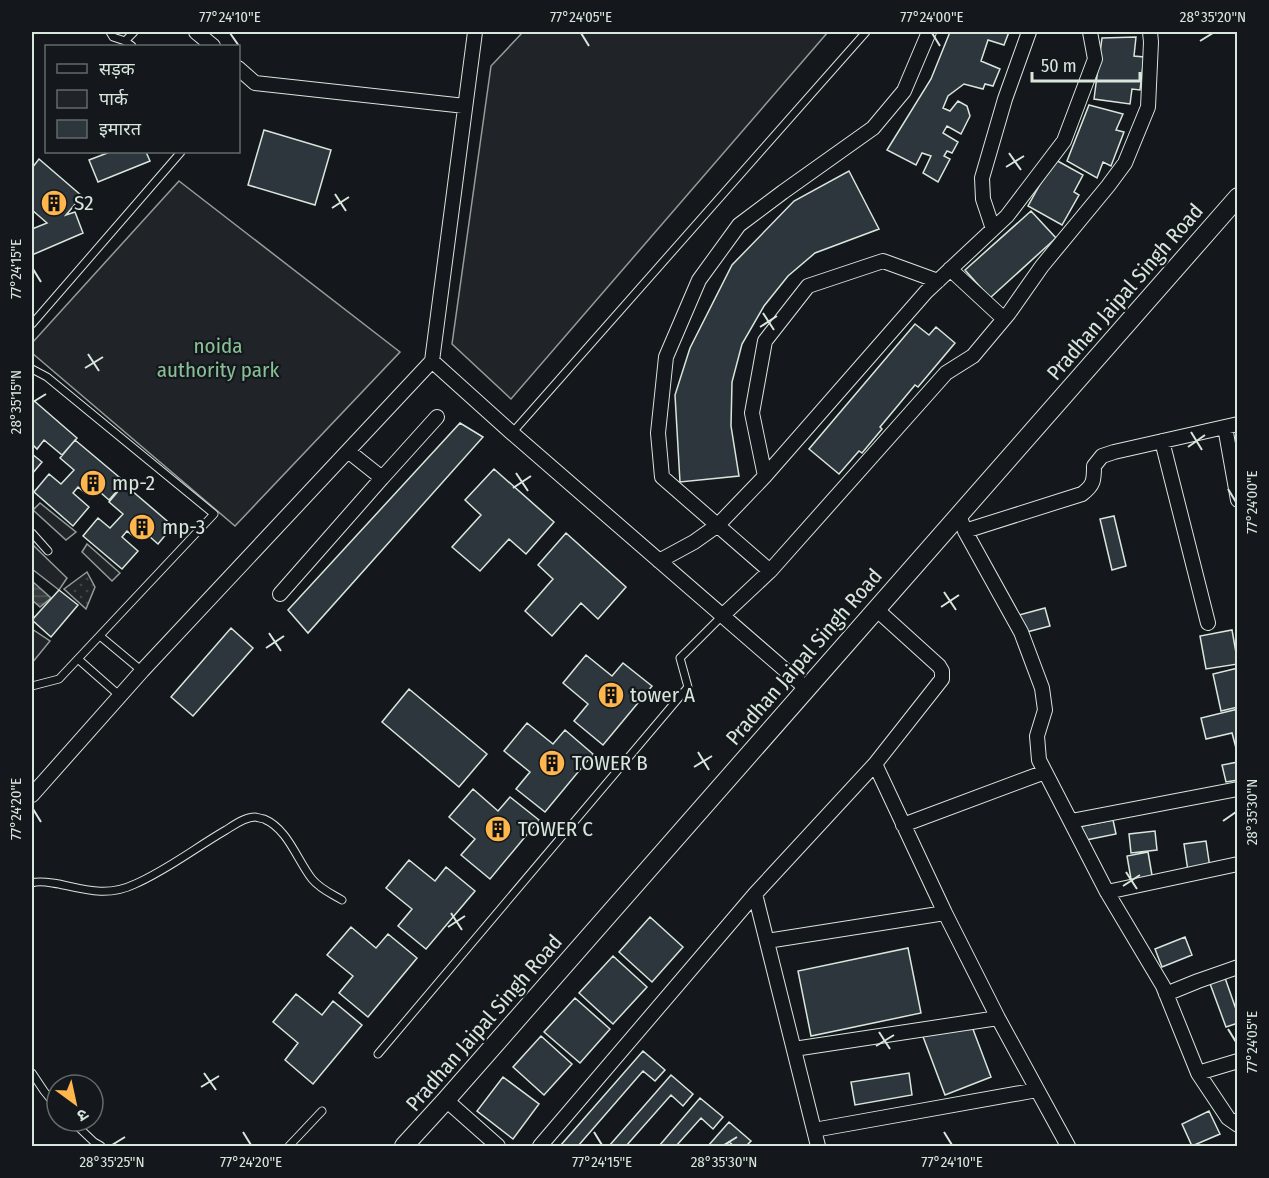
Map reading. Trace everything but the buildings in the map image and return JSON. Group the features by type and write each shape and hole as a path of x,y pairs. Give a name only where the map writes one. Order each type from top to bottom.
{"street":[{"path":"196,32 212,45"},
{"path":"32,795 142,671 432,361 475,32"},
{"path":"770,571 662,477 658,433 666,357 699,280 739,225 873,128 904,91 929,32"},
{"path":"993,229 983,199 982,178 1005,99 1029,32"},
{"path":"659,561 694,542 718,525 765,476 926,292 1007,216 1064,141 1095,59 1090,32"},
{"path":"722,616 770,571 946,373 973,356 1125,163 1148,107 1150,32"},
{"path":"240,70 255,83 465,106"},
{"name":"Pradhan Jaipal Singh Road","path":"404,1146 876,609 962,523 1238,197"},
{"path":"765,476 752,413 765,341 808,286 884,261 938,281"},
{"path":"950,269 1004,319"},
{"path":"432,361 807,689"},
{"path":"280,594 437,417"},
{"path":"1238,500 1231,426 1102,456 1094,466 1091,488 1082,494 962,523 1022,632 1042,688 1045,710 1037,736 1039,760 1107,892 1163,986 1198,1073 1228,1118 1238,1125"},
{"path":"1162,441 1208,623"},
{"path":"348,451 382,478"},
{"path":"540,1146 756,894 875,764 942,679 943,675 939,666 876,609"},
{"path":"875,764 945,913 998,1018 1068,1146"},
{"path":"903,825 1045,772"},
{"path":"1071,821 1238,789"},
{"path":"1107,892 1238,864"},
{"path":"756,894 818,1146"},
{"path":"767,941 945,913"},
{"path":"1166,994 1238,967"},
{"path":"794,1049 998,1018"},
{"path":"1198,1073 1238,1061"},
{"path":"813,1130 1037,1090"},
{"path":"446,1100 498,1146"}],"lane":[{"path":"110,32 113,37 128,44 134,32"},
{"path":"512,433 866,32"},
{"path":"32,324 181,153"},
{"path":"32,369 47,377 214,514 59,679 32,687"},
{"path":"32,533 48,551"},
{"path":"378,1054 688,687 680,658 722,616"},
{"path":"100,636 142,671"},
{"path":"78,659 120,696"},
{"path":"32,883 46,882 105,892 120,890 135,885 230,827 254,817 278,828 311,878 323,889 342,900"},
{"path":"32,1073 45,1092"},
{"path":"289,1146 322,1111"},
{"path":"85,1133 101,1146"}],"green space":[{"path":"523,32 828,32 511,399 452,344 491,66"},
{"name":"noida authority park","path":"179,181 400,352 235,526 32,353 32,343"},
{"path":"40,503 76,532 66,540 33,510"},
{"path":"87,544 120,573 112,581 82,552"},
{"path":"34,546 67,578 59,590 32,569 32,548"},
{"path":"87,572 95,587 86,609 64,589"},
{"path":"32,629 50,641 32,663"}],"shaded area":[{"path":"32,581 51,598 40,607 32,600"}],"place":[{"name":"S2","path":"54,203"},
{"name":"mp-2","path":"93,483"},
{"name":"mp-3","path":"142,527"},
{"name":"tower A","path":"611,695"},
{"name":"TOWER B","path":"552,763"},
{"name":"TOWER C","path":"498,829"}]}
